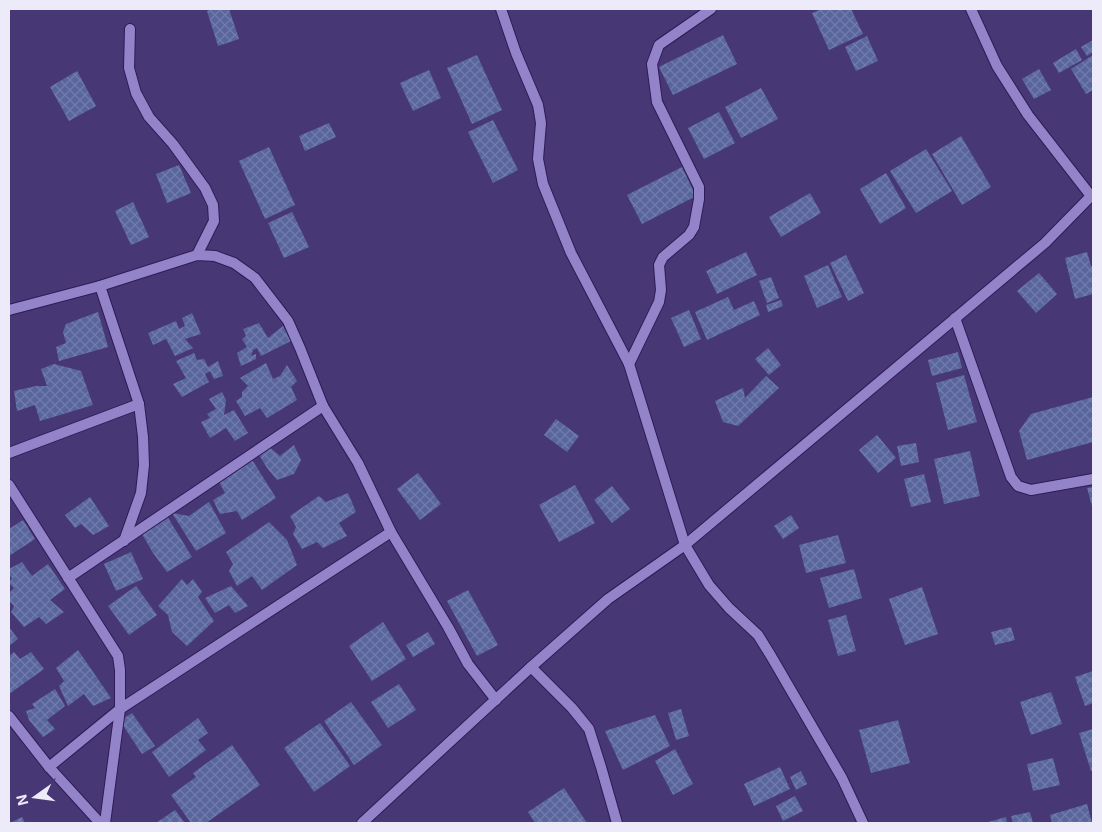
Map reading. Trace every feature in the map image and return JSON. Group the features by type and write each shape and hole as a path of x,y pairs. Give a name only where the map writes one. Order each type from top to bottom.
{"street":[{"path":"501,9 516,53 538,105 541,124 538,159 543,184 571,253 629,364 685,544 709,586 758,635 767,649 842,778 863,823"},
{"path":"629,364 659,302 659,265 663,257 689,235 694,227 699,199 698,187 656,102 652,64 660,45 711,9"},
{"path":"362,823 531,667 608,599 685,544 1045,243 1092,195 1028,115 997,66 971,9"},
{"path":"130,30 129,68 136,94 149,117 173,144 205,188 213,205 214,221 197,255"},
{"path":"9,310 100,286 197,255 215,256 234,263 255,278 288,321 323,406 358,463 391,532 468,664 496,700"},
{"path":"100,286 139,404 143,437 144,464 141,493 124,541"},
{"path":"955,318 1011,477 1018,486 1031,490 1093,479"},
{"path":"9,453 139,404"},
{"path":"68,578 323,406"},
{"path":"9,485 118,656 120,710 105,823"},
{"path":"49,767 120,710 391,532"},
{"path":"531,667 572,708 589,729 616,823"},
{"path":"9,716 49,767 100,823"}],"building":[{"path":"229,9 239,39 218,46 207,11"},
{"path":"822,9 851,9 863,34 829,50 812,13"},
{"path":"723,35 737,64 673,95 659,67"},
{"path":"867,36 878,61 856,71 845,47"},
{"path":"1093,40 1093,52 1087,56 1081,47"},
{"path":"1076,49 1082,60 1059,73 1053,63"},
{"path":"477,55 502,110 472,124 447,68"},
{"path":"1093,55 1093,90 1086,94 1071,69"},
{"path":"1039,69 1051,90 1034,99 1022,79"},
{"path":"429,70 441,98 413,111 400,83"},
{"path":"77,71 96,106 69,121 50,87"},
{"path":"761,88 778,119 741,138 725,107"},
{"path":"719,112 735,143 704,159 688,128"},
{"path":"493,120 518,170 493,183 468,132"},
{"path":"329,123 336,137 305,151 299,136"},
{"path":"961,136 991,187 962,205 932,154"},
{"path":"269,147 295,205 265,219 239,161"},
{"path":"926,149 952,191 916,213 890,171"},
{"path":"179,165 191,193 167,203 156,174"},
{"path":"682,167 696,196 642,224 627,195"},
{"path":"886,173 906,208 880,224 860,189"},
{"path":"810,193 821,213 781,237 769,217"},
{"path":"133,202 149,237 131,245 115,211"},
{"path":"292,212 309,247 284,258 268,223"},
{"path":"746,252 757,275 717,294 706,271"},
{"path":"1087,252 1091,266 1093,266 1093,294 1075,299 1065,258"},
{"path":"846,255 864,293 848,301 830,263"},
{"path":"828,265 842,297 817,308 804,276"},
{"path":"1039,273 1057,294 1036,313 1017,291"},
{"path":"771,277 779,298 767,303 759,281"},
{"path":"728,297 734,310 754,301 760,315 707,340 695,312"},
{"path":"781,300 783,306 768,312 766,305"},
{"path":"689,310 701,339 684,347 671,318"},
{"path":"98,312 108,347 59,361 56,347 66,343 63,332 66,324"},
{"path":"192,313 201,334 185,339 193,348 175,356 166,339 153,345 148,333 176,321 179,329 185,326 182,318"},
{"path":"259,323 268,338 283,326 291,341 261,356 257,348 253,350 251,356 256,354 256,359 241,366 237,353 247,347 242,339 246,336 243,329"},
{"path":"768,348 781,365 769,375 755,359"},
{"path":"958,352 962,368 932,376 928,360"},
{"path":"194,353 197,360 204,359 208,367 218,361 223,376 214,379 210,371 205,374 209,382 182,397 173,384 186,378 176,361"},
{"path":"266,363 273,379 280,376 287,365 297,381 291,387 297,400 267,418 260,408 245,416 236,401 242,397 242,392 248,386 240,378"},
{"path":"54,364 81,371 93,405 40,421 35,405 17,411 14,391 36,386 47,386 41,369"},
{"path":"964,375 977,422 948,430 936,383"},
{"path":"766,376 779,388 738,426 723,422 715,401 743,388 745,398"},
{"path":"222,392 226,400 224,415 234,410 248,433 235,441 226,428 210,438 201,422 210,418 207,414 216,409 209,399"},
{"path":"1093,397 1093,442 1027,460 1019,431 1031,414"},
{"path":"556,419 579,436 567,452 544,435"},
{"path":"877,435 896,458 878,473 859,450"},
{"path":"916,443 919,462 901,466 897,446"},
{"path":"294,445 301,460 294,474 277,480 258,453 268,446 280,456"},
{"path":"970,451 980,496 944,504 934,459"},
{"path":"251,458 276,498 242,520 237,511 220,514 213,500 225,493 218,480"},
{"path":"418,473 441,504 420,520 397,489"},
{"path":"924,474 931,502 911,507 904,479"},
{"path":"575,485 595,523 559,542 539,505"},
{"path":"612,486 630,509 612,523 594,500"},
{"path":"1093,487 1093,510 1087,488"},
{"path":"348,493 356,512 339,523 347,536 323,548 317,542 302,549 293,534 296,527 290,516 319,496 326,502"},
{"path":"90,497 109,526 93,535 81,524 75,528 65,515"},
{"path":"209,502 226,533 196,551 172,513 189,516"},
{"path":"791,515 799,528 783,539 774,526"},
{"path":"167,516 192,557 167,572 142,534"},
{"path":"23,520 35,539 9,556 9,529"},
{"path":"269,522 287,540 297,565 262,590 252,576 237,586 229,571 233,564 226,552"},
{"path":"838,535 846,563 806,573 799,545"},
{"path":"131,552 143,579 116,591 104,564"},
{"path":"22,562 32,576 48,564 65,589 50,600 64,612 46,624 39,617 24,627 11,612 14,606 9,601 9,593 14,588 9,583 12,578 9,575 9,569"},
{"path":"854,569 862,598 829,608 820,578"},
{"path":"182,579 187,585 193,579 202,592 198,597 214,621 187,646 172,632 168,615 158,606"},
{"path":"136,586 157,615 129,635 108,606"},
{"path":"231,586 248,606 235,613 229,605 215,613 205,598"},
{"path":"922,587 938,634 905,645 889,599"},
{"path":"468,590 498,645 477,656 447,601"},
{"path":"846,615 856,651 838,656 828,620"},
{"path":"383,622 406,659 372,681 349,646"},
{"path":"9,627 18,639 9,646"},
{"path":"1011,627 1015,640 995,645 991,632"},
{"path":"428,632 435,644 413,657 406,645"},
{"path":"78,650 111,698 93,706 84,694 68,706 59,686 64,681 56,668"},
{"path":"14,652 20,659 31,652 44,669 9,694 9,656"},
{"path":"1093,671 1093,703 1085,706 1075,677"},
{"path":"399,684 416,710 388,728 371,702"},
{"path":"55,689 65,706 47,720 55,729 43,737 29,720 26,711 35,708 32,704"},
{"path":"1051,692 1062,724 1031,735 1020,702"},
{"path":"351,702 382,745 354,765 324,721"},
{"path":"681,709 689,736 676,740 668,713"},
{"path":"132,713 155,746 142,754 120,721"},
{"path":"655,715 670,746 623,770 605,731"},
{"path":"198,718 208,733 198,740 206,750 169,777 152,752"},
{"path":"898,720 910,763 871,773 859,730"},
{"path":"320,723 350,766 314,792 284,748"},
{"path":"1093,729 1093,771 1091,771 1079,733"},
{"path":"232,745 260,785 206,823 191,823 171,795 196,777 193,773"},
{"path":"675,749 693,784 673,795 655,761"},
{"path":"1053,758 1060,785 1033,791 1027,764"},
{"path":"780,767 790,789 754,806 744,784"},
{"path":"801,771 807,784 796,790 790,777"},
{"path":"564,788 587,823 535,823 528,812"},
{"path":"795,796 803,811 783,821 776,806"},
{"path":"1087,804 1092,823 1052,823 1050,815"},
{"path":"175,810 185,823 156,823"},
{"path":"1030,812 1033,823 1013,823 1011,816"},
{"path":"22,817 25,823 10,823"},
{"path":"1006,817 1007,823 985,823"}]}
